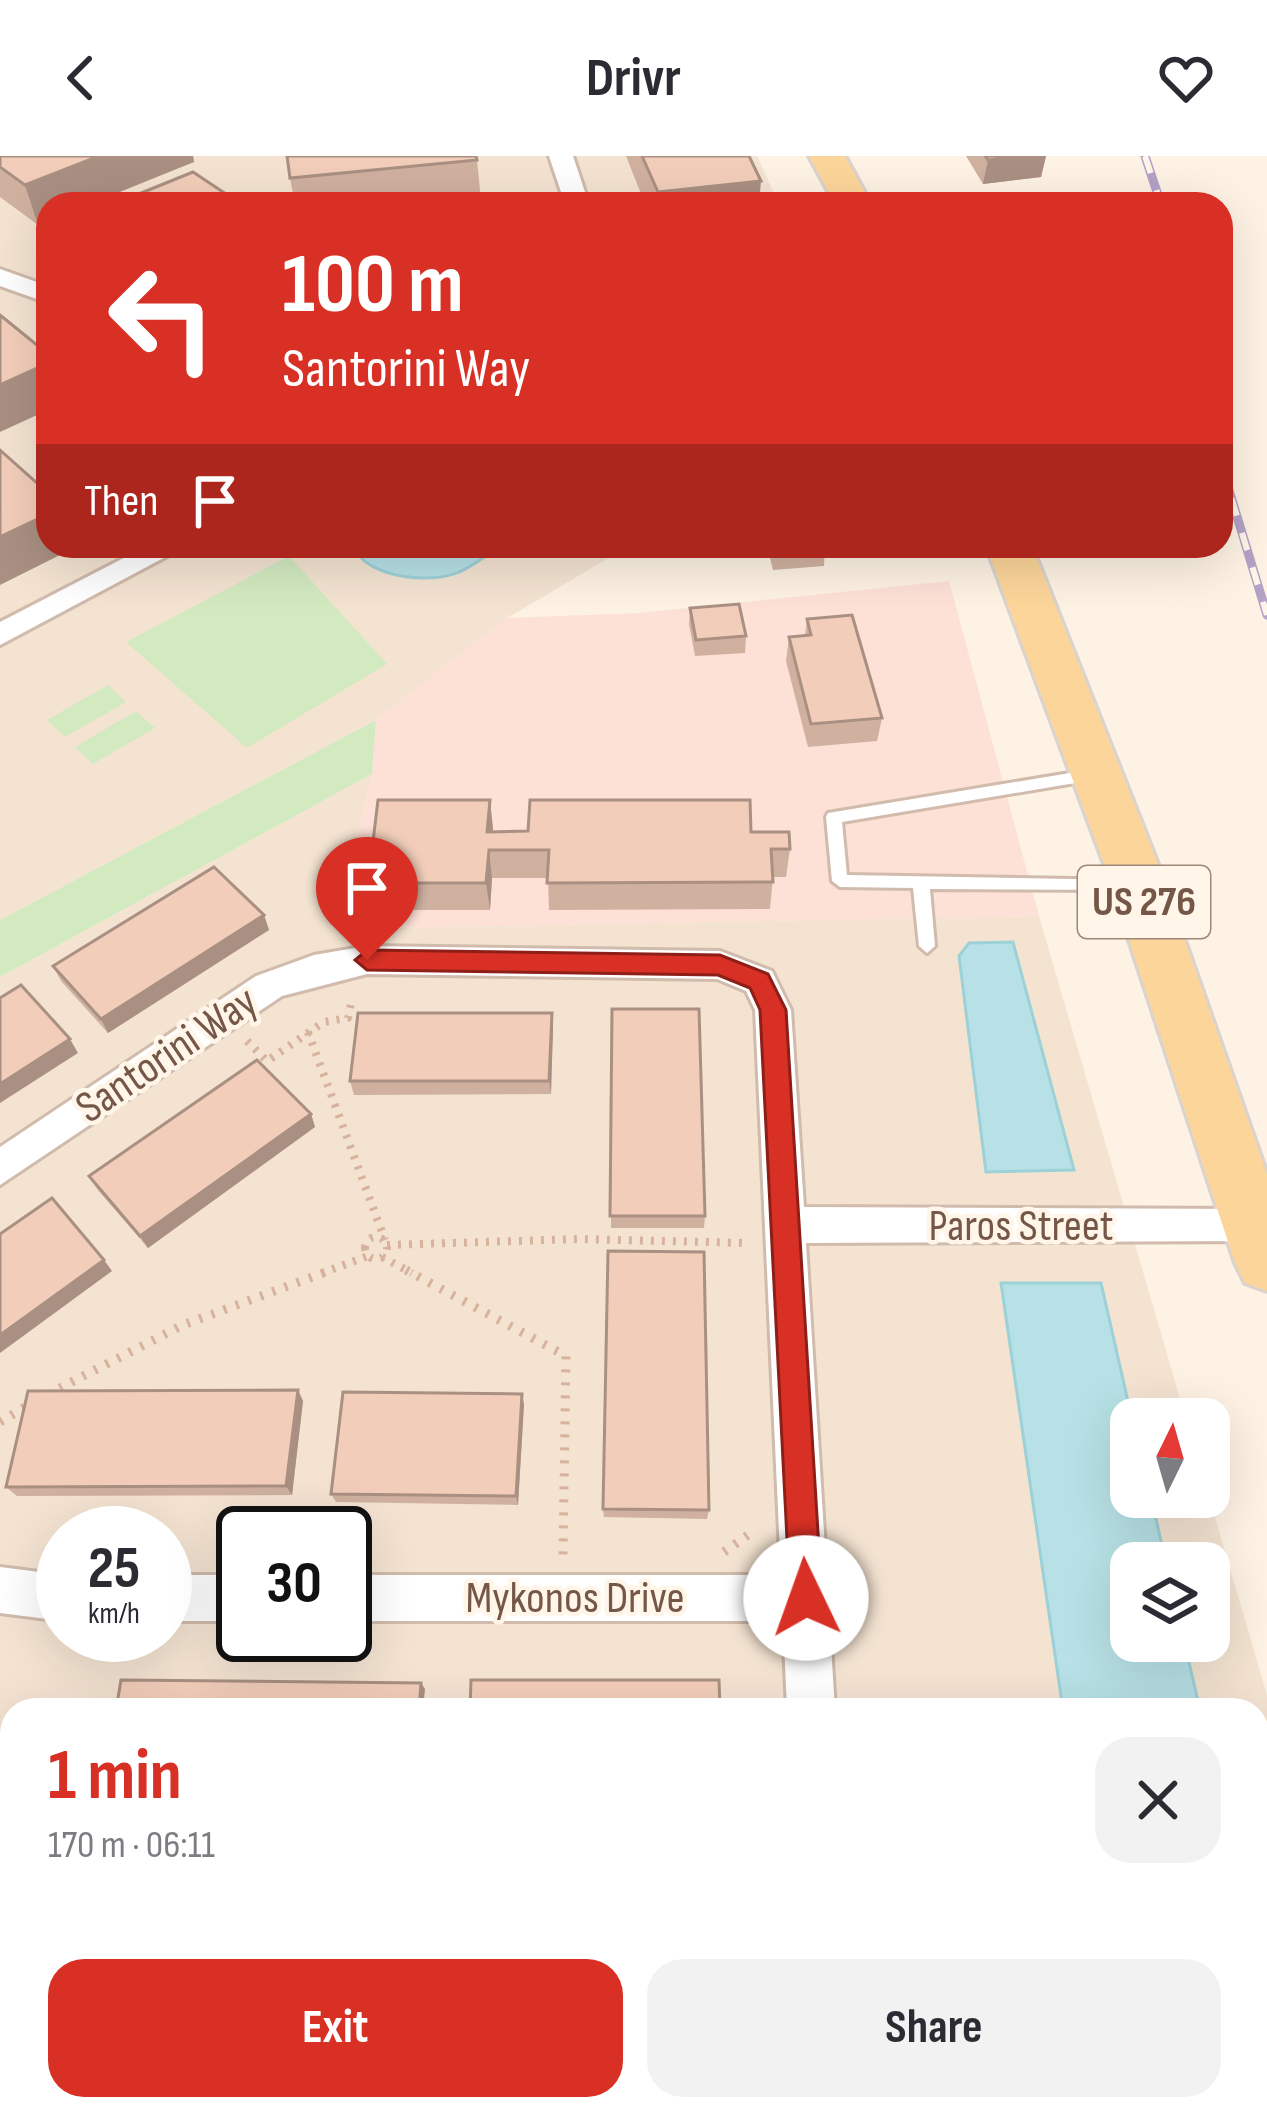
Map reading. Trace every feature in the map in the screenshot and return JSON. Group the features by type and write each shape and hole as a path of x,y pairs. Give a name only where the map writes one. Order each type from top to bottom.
{"main road":[{"path":"827,156 846,192"},
{"name":"US 276","path":"1014,558 1138,886 1261,1245"}],"street":[{"path":"561,156 573,192"},
{"path":"0,277 36,290"},
{"path":"0,635 148,558"},
{"name":"Santorini Way","path":"0,1168 269,986 314,970 367,960 720,965 759,981 773,1010 761,1230 806,1598 810,1698"},
{"name":"Paros Street","path":"761,1230 1261,1245"},
{"path":"0,1590 36,1595"},
{"name":"Mykonos Drive","path":"372,1598 806,1598"}],"lane":[{"path":"1098,775 834,817 840,881 1138,886"},
{"path":"921,884 927,946"}],"path":[{"path":"226,1052 245,1040 267,1060 308,1032 348,1018 353,990 360,988"},
{"path":"308,1032 378,1209 386,1242 382,1257"},
{"path":"368,1256 364,1247 370,1238 386,1242 579,1239 761,1230 751,1265"},
{"path":"0,1422 88,1369 183,1325 368,1256 382,1257 566,1355 563,1555"},
{"path":"718,1554 753,1534 760,1512"},
{"path":"541,1555 585,1555"}],"shaded area":[{"path":"0,156 757,156 774,192 36,192 36,558 609,558 507,618 376,720 0,920"},
{"path":"949,581 1039,916 333,929 372,774 376,720 507,618 640,613"},
{"path":"372,774 334,929 1039,916 1180,1398 1110,1398 1110,1518 1215,1518 1222,1542 1110,1542 1110,1662 1230,1662 1230,1569 1267,1698 0,1698 0,977"}],"green space":[{"path":"291,558 387,664 247,748 126,642"},
{"path":"108,685 126,702 65,737 47,720"},
{"path":"136,711 155,728 93,764 75,747"},
{"path":"376,720 372,774 0,977 0,920"}],"water":[{"path":"362,558 483,558 448,576 420,578 390,573"},
{"path":"1013,942 1074,1170 986,1172 959,956 969,943"},
{"path":"1001,1283 1101,1283 1127,1398 1110,1398 1110,1518 1156,1518 1161,1542 1110,1542 1110,1662 1189,1662 1197,1698 1061,1698"}],"building":[{"path":"0,156 99,156 25,185 0,167"},
{"path":"287,156 476,156 477,160 290,178"},
{"path":"642,156 749,156 761,181 658,192"},
{"path":"193,172 223,192 144,192"},
{"path":"0,315 36,344 36,368 0,385"},
{"path":"0,450 36,482 36,520 0,537"},
{"path":"739,604 746,636 696,640 690,608"},
{"path":"852,615 882,718 811,724 789,637 811,635 807,619"},
{"path":"378,800 490,800 487,832 528,831 530,800 750,800 751,832 789,832 790,849 771,849 773,882 547,883 549,850 489,850 486,883 368,883"},
{"path":"214,867 264,915 101,1019 53,966"},
{"path":"21,985 70,1039 0,1084 0,998"},
{"path":"612,1009 699,1009 705,1216 610,1216"},
{"path":"358,1013 552,1013 549,1081 350,1081"},
{"path":"257,1060 311,1114 140,1236 89,1176"},
{"path":"52,1198 104,1260 0,1335 0,1234"},
{"path":"608,1251 704,1252 709,1510 603,1509"},
{"path":"298,1390 286,1486 6,1487 28,1391"},
{"path":"343,1392 522,1394 516,1496 331,1494"},
{"path":"121,1680 421,1683 420,1698 118,1698"},
{"path":"471,1680 719,1680 720,1698 470,1698"}],"railway":[{"path":"1145,156 1157,192"},
{"path":"1233,503 1267,615"}],"route":[{"path":"367,960 720,965 759,981 773,1010 806,1598"}]}
